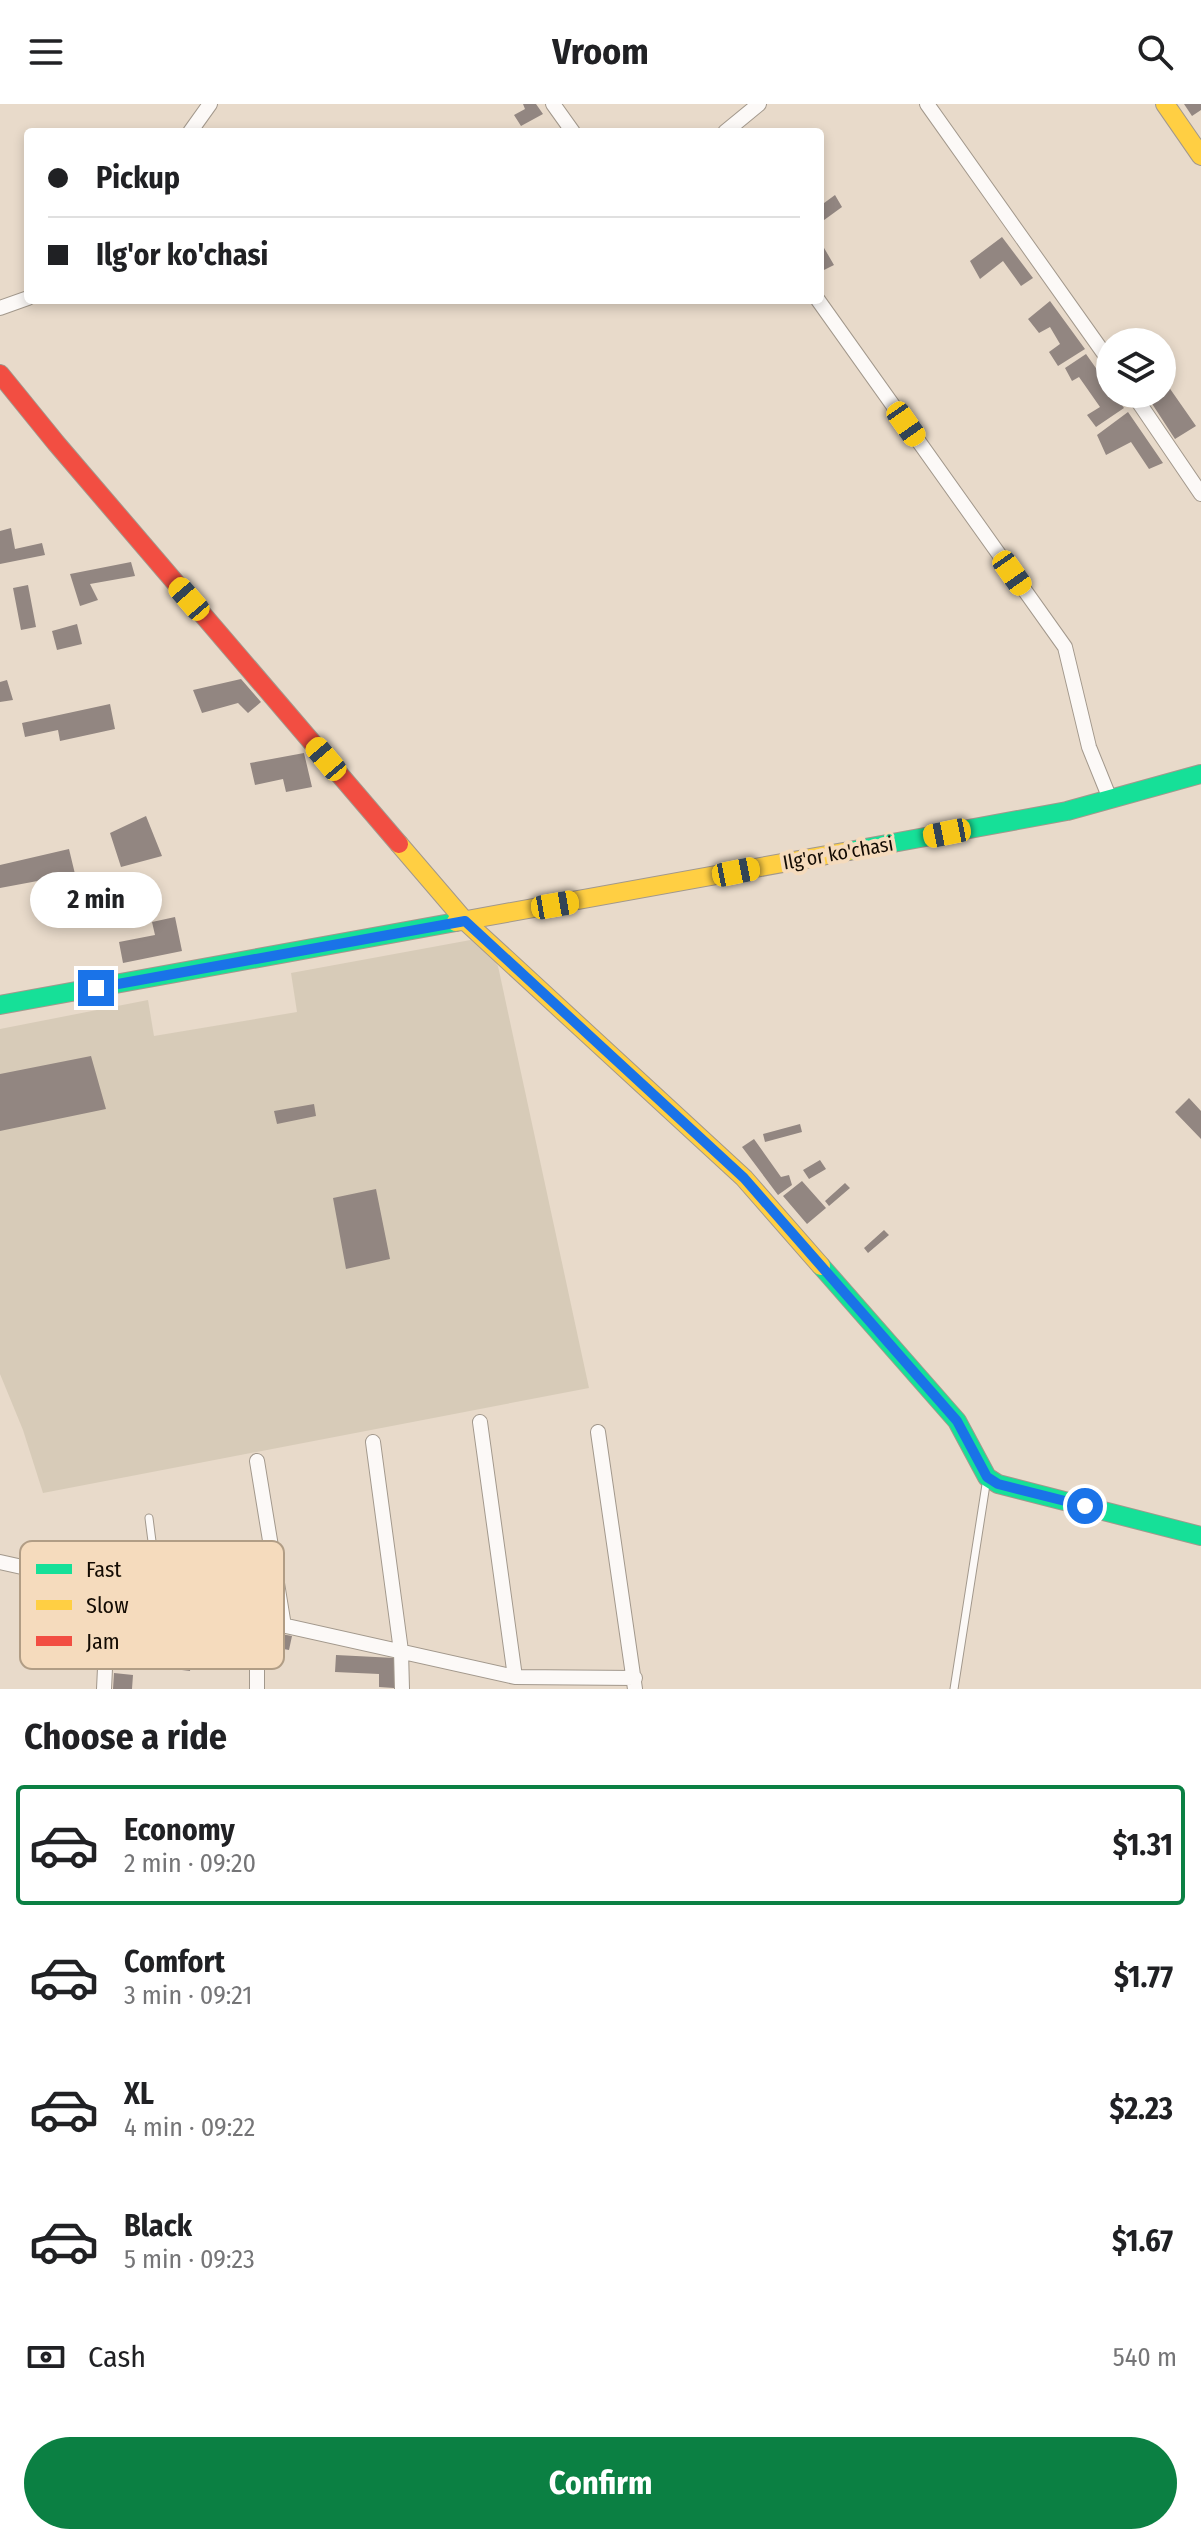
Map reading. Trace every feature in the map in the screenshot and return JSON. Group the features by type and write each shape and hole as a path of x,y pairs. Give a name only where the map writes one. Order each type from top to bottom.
{"street":[{"path":"193,128 210,104"},
{"path":"553,104 570,128"},
{"path":"730,128 759,104"},
{"path":"927,104 1096,342"},
{"path":"1165,104 1201,156"},
{"path":"0,308 24,299"},
{"path":"821,304 1065,647 1089,747 1110,799"},
{"path":"0,374 465,921 744,1178 957,1421 987,1477 998,1484 1201,1536"},
{"path":"1143,408 1201,494"},
{"name":"Ilg'or ko'chasi","path":"0,1005 1067,811 1201,774"},
{"path":"480,1422 522,1681"},
{"path":"284,1626 522,1681 635,1684 598,1432"},
{"path":"373,1442 401,1651 402,1689"},
{"path":"257,1461 270,1541"},
{"path":"0,1562 20,1566"},
{"path":"104,1689 105,1669"}],"lane":[{"path":"954,1689 987,1477"},
{"path":"149,1518 152,1541"}],"shaded area":[{"path":"476,939 498,966 589,1388 43,1493 23,1430 0,1374 0,1029 148,1000 154,1036 297,1012 291,973"}],"building":[{"path":"523,104 536,104 543,114 521,126 514,115 525,109"},
{"path":"1184,104 1201,104 1201,110 1192,116"},
{"path":"835,195 842,207 824,220 824,203"},
{"path":"1002,237 1033,278 1021,286 1003,261 980,279 970,261"},
{"path":"824,248 834,265 824,270"},
{"path":"1050,301 1085,349 1058,366 1049,352 1060,344 1050,327 1039,333 1028,319"},
{"path":"1086,354 1096,368 1096,401 1079,377 1072,381 1065,368"},
{"path":"1176,397 1196,426 1175,439 1155,408 1176,408"},
{"path":"1098,408 1124,408 1096,427 1087,415"},
{"path":"1128,412 1163,463 1149,469 1131,442 1106,455 1097,435"},
{"path":"11,528 15,549 42,543 45,555 0,564 0,531"},
{"path":"131,562 135,576 90,584 98,600 80,606 70,574"},
{"path":"28,585 36,627 21,630 13,588"},
{"path":"77,624 82,644 57,650 52,631"},
{"path":"241,679 261,702 248,713 238,703 202,713 193,690"},
{"path":"7,680 13,700 0,702 0,682"},
{"path":"110,704 115,729 60,741 58,730 25,737 22,723"},
{"path":"304,753 312,787 286,792 283,779 255,785 250,763"},
{"path":"146,816 162,856 121,867 110,833"},
{"path":"69,849 75,874 0,888 0,865"},
{"path":"175,917 182,951 123,963 119,942 155,935 152,922"},
{"path":"91,1056 106,1109 0,1131 0,1074"},
{"path":"1189,1098 1201,1111 1201,1139 1175,1112"},
{"path":"314,1104 316,1116 277,1124 274,1111"},
{"path":"800,1124 802,1132 765,1142 763,1134"},
{"path":"754,1139 781,1177 789,1175 792,1185 778,1195 742,1147"},
{"path":"820,1160 826,1169 809,1179 803,1170"},
{"path":"802,1181 826,1208 807,1224 783,1196"},
{"path":"845,1183 850,1188 829,1206 825,1201"},
{"path":"376,1189 390,1259 346,1269 333,1198"},
{"path":"884,1230 889,1235 868,1253 864,1248"},
{"path":"284,1635 292,1636 289,1650 284,1649"},
{"path":"336,1655 395,1658 394,1688 379,1687 379,1674 335,1672"},
{"path":"114,1673 133,1675 132,1689 113,1689"}],"traffic: fast":[{"path":"849,851 1067,811 1201,774"},
{"path":"0,1005 456,922"},
{"path":"821,1266 957,1421 987,1477 998,1484 1201,1536"}],"traffic: slow":[{"path":"1165,104 1201,156"},
{"path":"399,844 465,921 744,1178 821,1266"},
{"path":"456,922 849,851"}],"traffic: jam":[{"path":"0,374 399,844"}],"route":[{"path":"96,988 465,921 744,1178 957,1421 987,1477 998,1484 1085,1506"}]}
